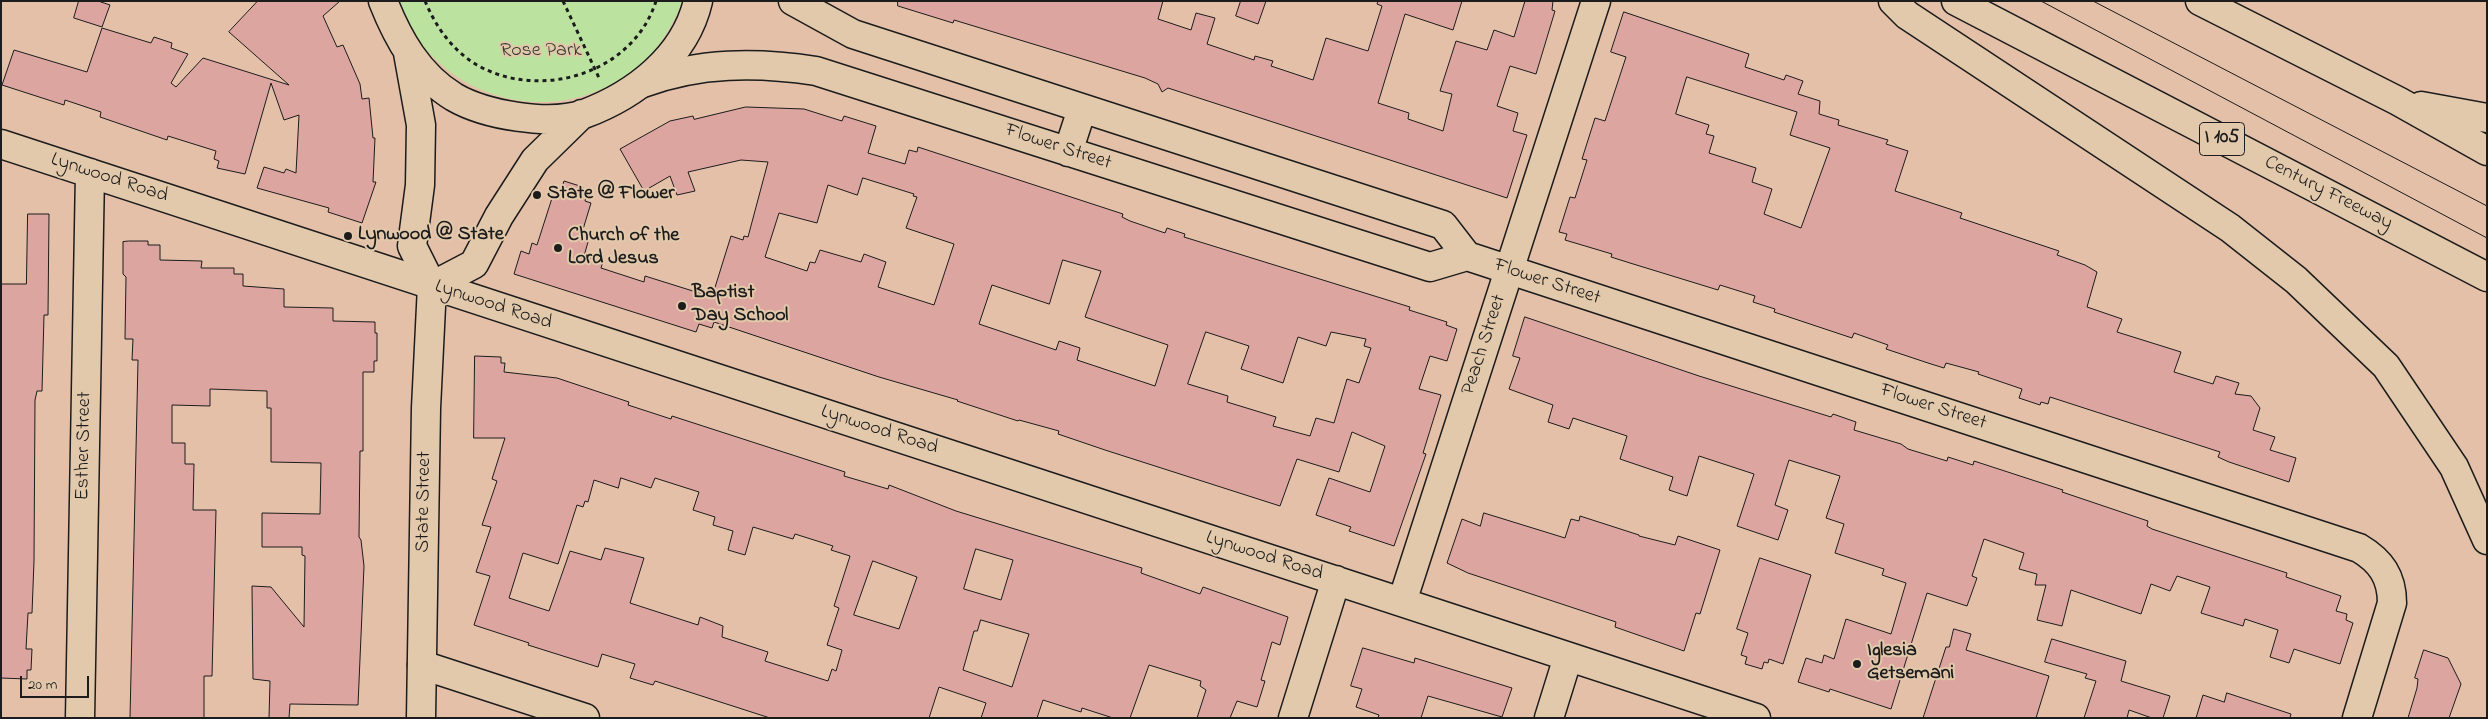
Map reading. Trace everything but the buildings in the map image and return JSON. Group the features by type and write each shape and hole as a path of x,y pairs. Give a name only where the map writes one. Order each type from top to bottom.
{"main road":[{"path":"383,1 408,53 430,79 448,92 485,110 513,116 545,118 582,114"},
{"path":"432,286 474,264 498,216 535,160 582,114 643,83 668,60 687,31 698,1"},
{"name":"Flower Street","path":"793,1 853,34 1442,225 1467,256 2359,548 2376,560 2388,576 2392,594 2391,612 2357,718"},
{"name":"Peach Street","path":"1402,602 1596,1"},
{"path":"1893,1 1907,14 2230,228 2296,280 2386,366 2454,467 2487,540"},
{"name":"Century Freeway","path":"1956,1 2487,277"},
{"path":"2200,1 2398,101 2487,151"},
{"name":"State Street","path":"408,53 421,125 420,185 412,246 432,286 426,408 421,718"},
{"name":"Flower Street","path":"643,83 694,68 786,66 808,70 846,80 1430,267 1467,256"},
{"path":"2398,101 2487,118"},
{"path":"1068,152 1082,109"},
{"name":"Lynwood Road","path":"1,144 1756,718"},
{"name":"Esther Street","path":"80,718 90,173"},
{"path":"1292,718 1336,580"},
{"path":"1549,718 1568,657"},
{"path":"422,665 585,718"}],"path":[{"path":"425,1 434,22 453,46 477,64 505,77 542,82 565,80 596,69 619,55 639,34 656,1"},
{"path":"563,1 602,82"}],"green space":[{"name":"Rose Park","path":"399,1 683,1 670,27 654,51 641,64 617,81 592,93 564,100 537,102 509,99 483,90 458,77 429,53 414,32"}],"tram line":[{"path":"2041,1 2487,238"},
{"path":"2093,1 2487,206"}],"place":[{"name":"State @ Flower","path":"537,195"},
{"name":"Lynwood @ State","path":"348,236"},
{"name":"Church of the Lord Jesus","path":"558,248"},
{"name":"Baptist Day School","path":"682,306"},
{"name":"Iglesia Getsemani","path":"1857,664"}]}
